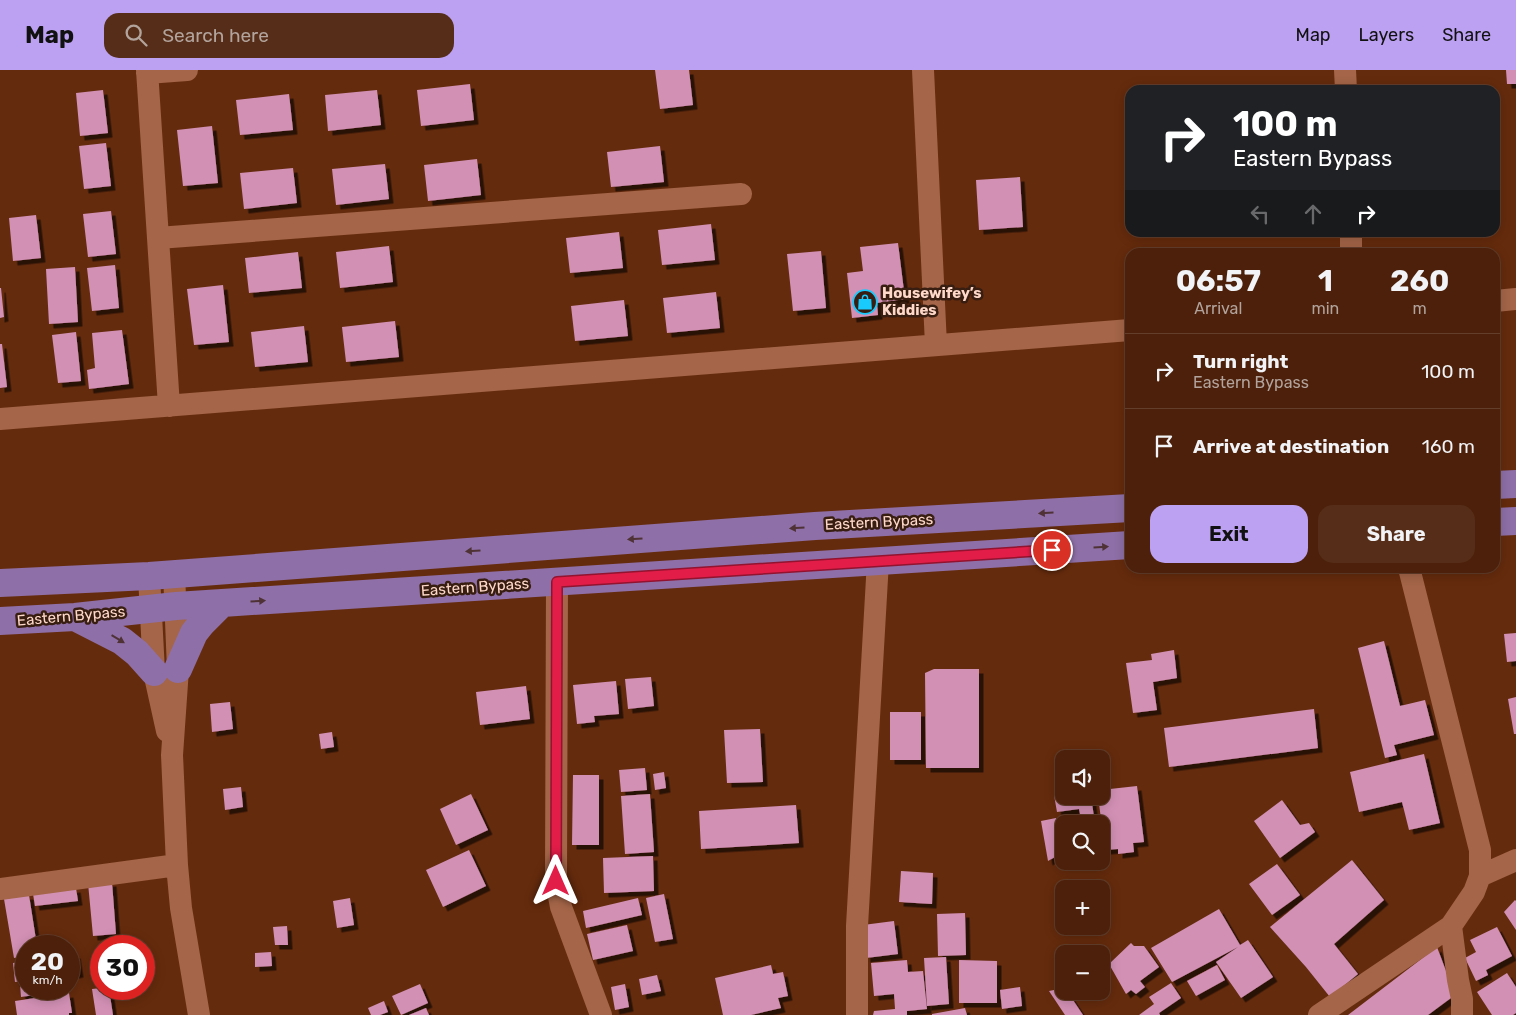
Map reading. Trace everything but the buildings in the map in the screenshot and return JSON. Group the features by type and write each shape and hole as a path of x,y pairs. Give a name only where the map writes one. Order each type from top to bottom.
{"main road":[{"path":"1500,485 1516,484"},
{"name":"Eastern Bypass","path":"0,582 161,574 815,526 1125,508"},
{"path":"1500,522 1516,521"},
{"name":"Eastern Bypass","path":"0,621 75,617 222,603 1125,545"},
{"path":"75,617 122,641 137,654 166,670 202,623 222,603"}],"street":[{"path":"169,406 147,71 187,70"},
{"path":"923,70 936,345"},
{"path":"1345,70 1346,85"},
{"path":"158,238 741,194"},
{"path":"1500,301 1516,299"},
{"path":"0,419 1125,330"},
{"path":"857,1015 858,926 878,561"},
{"path":"1319,1015 1451,926 1474,892 1480,876 1480,850 1410,573"},
{"path":"161,574 177,865 181,908 199,1015"},
{"path":"557,582 556,881 561,907 601,1015"},
{"path":"1480,876 1516,860"},
{"path":"0,889 177,865"},
{"path":"1451,926 1462,999 1462,1015"}],"place":[{"name":"Housewifey’s Kiddies","path":"865,302"}],"route":[{"path":"556,881 557,582 1052,550"}]}
